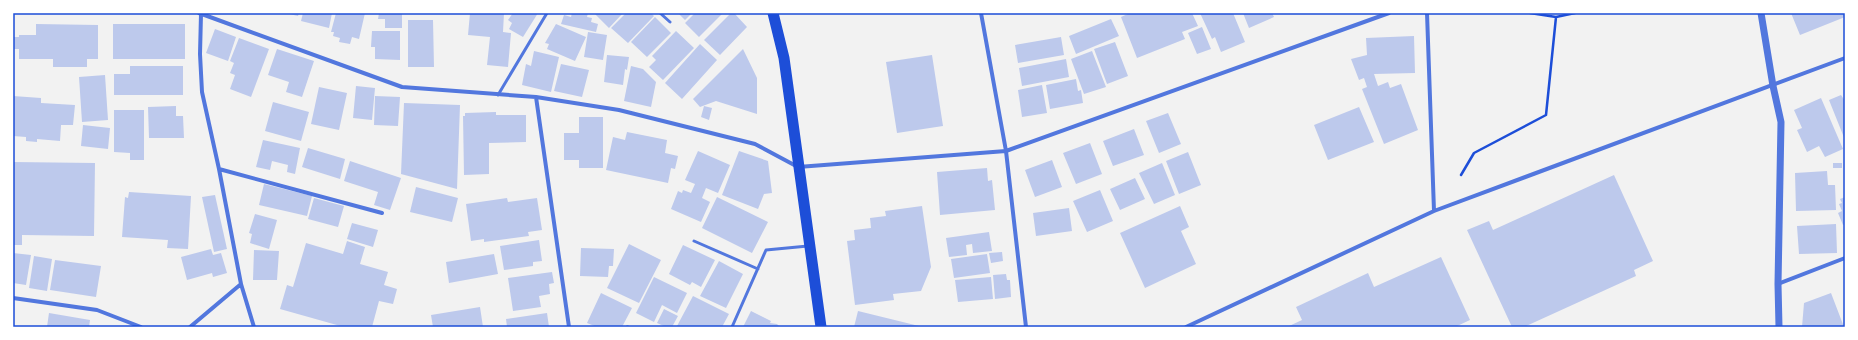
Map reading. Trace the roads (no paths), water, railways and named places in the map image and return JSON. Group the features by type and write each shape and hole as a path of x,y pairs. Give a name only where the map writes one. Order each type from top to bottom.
{"highway":[{"path":"773,13 784,58 820,327"}],"street":[{"path":"254,327 241,284 219,169 202,92 200,13 402,87 536,98 619,110 756,144 798,167 1006,151 1389,13"},
{"path":"981,13 1006,151 1026,327"},
{"path":"1427,13 1434,211"},
{"path":"1761,13 1773,86 1782,122 1778,284 1779,327"},
{"path":"1186,327 1434,211 1845,58"},
{"path":"536,98 569,327"},
{"path":"219,169 382,213"},
{"path":"1778,284 1845,258"},
{"path":"190,327 241,284"},
{"path":"13,298 97,310 141,327"}],"lane":[{"path":"498,95 547,13"},
{"path":"660,13 670,22"},
{"path":"694,241 758,269"},
{"path":"732,327 766,250 809,246"}]}
